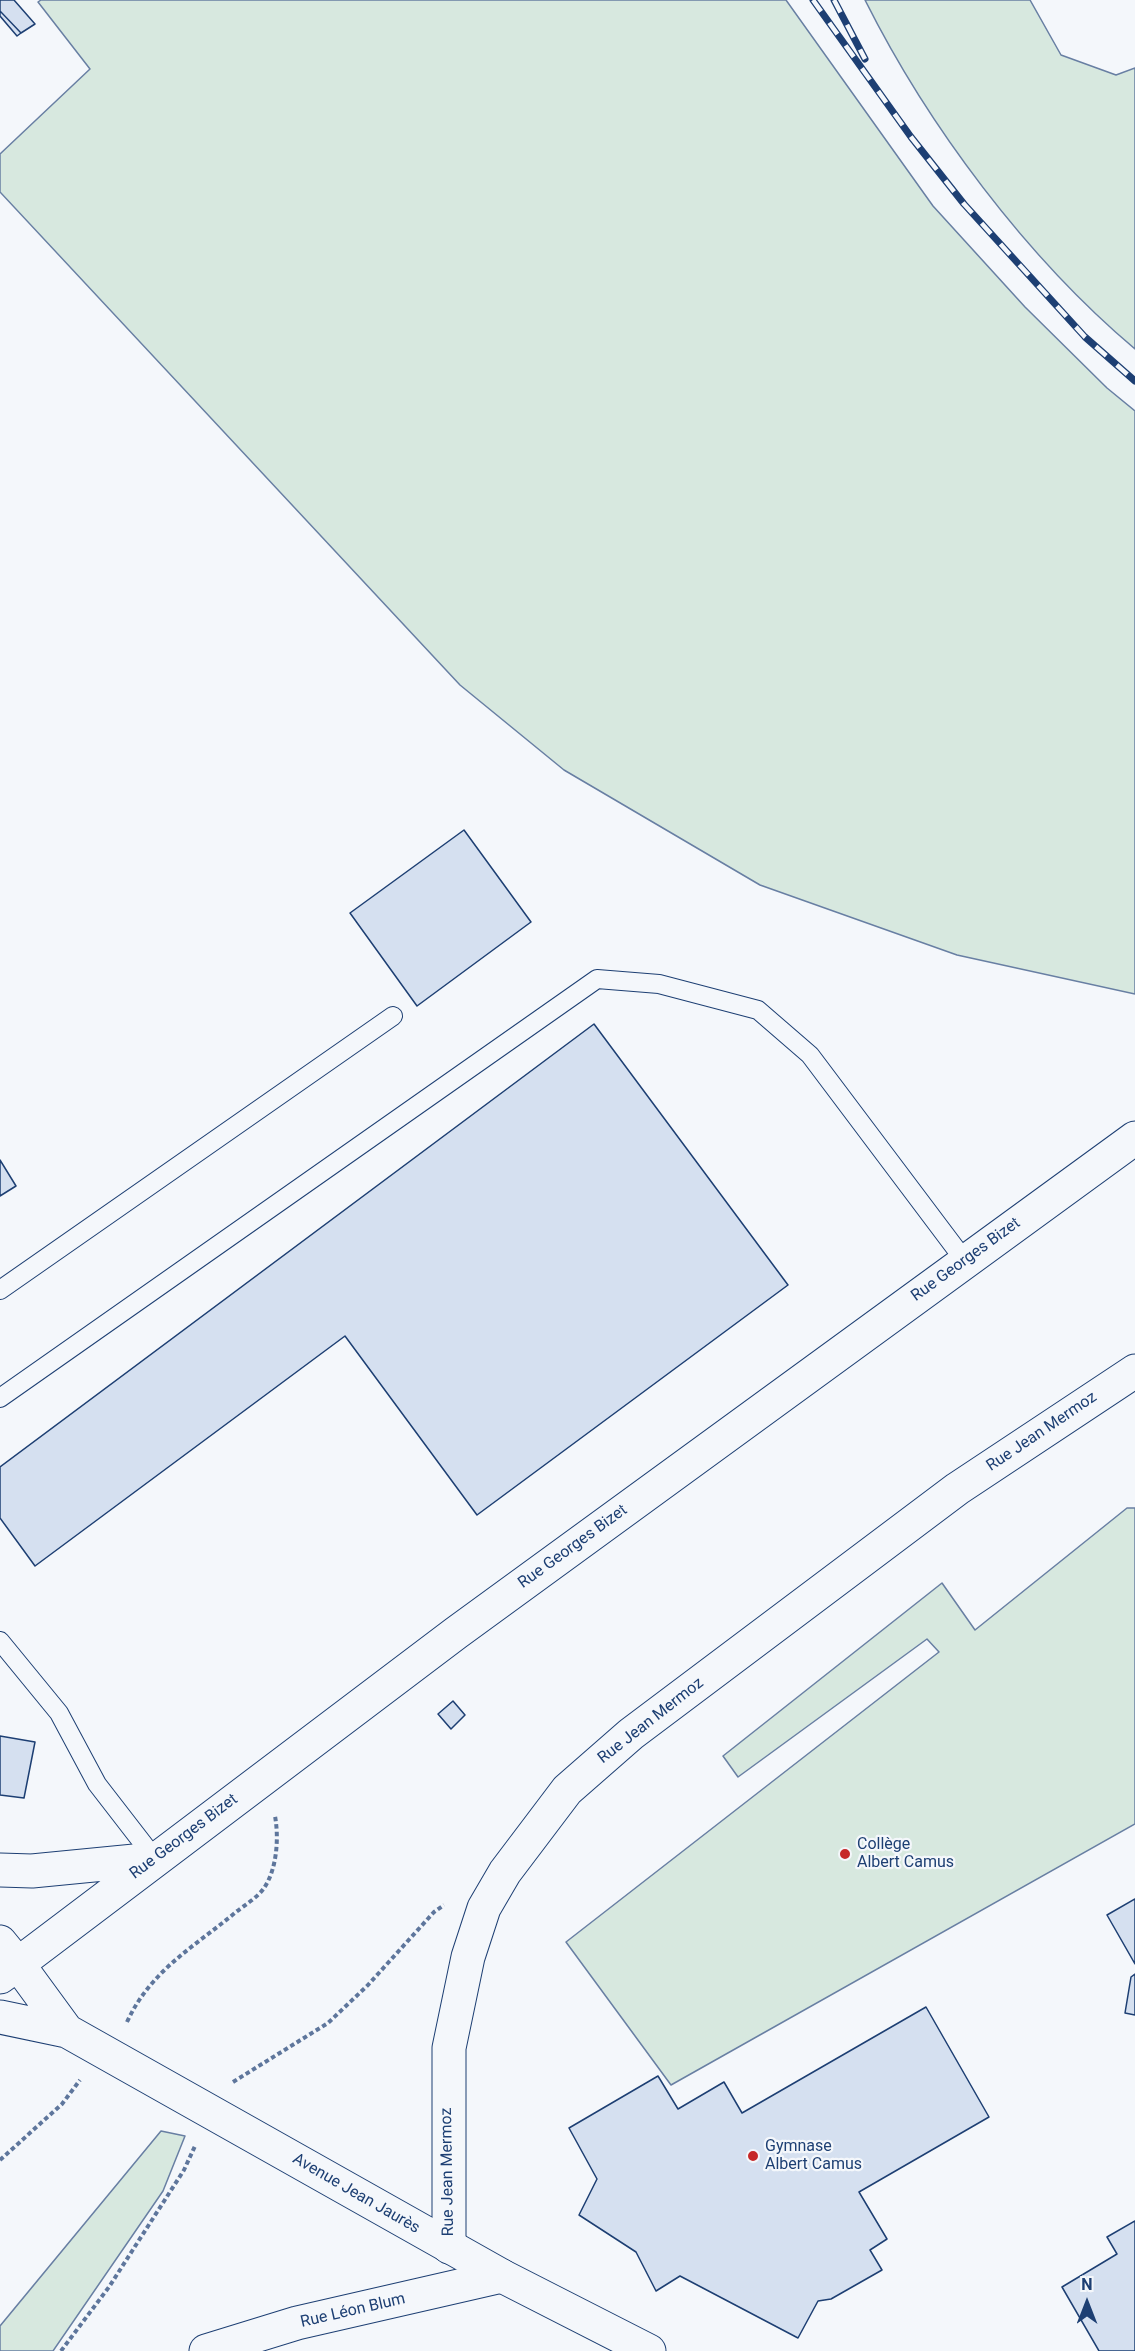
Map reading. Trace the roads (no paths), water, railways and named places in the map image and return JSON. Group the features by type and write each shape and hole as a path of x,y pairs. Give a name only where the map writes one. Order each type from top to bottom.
{"street":[{"name":"Rue Georges Bizet","path":"6,1961 154,1859 456,1633 1135,1138"},
{"name":"Rue Jean Mermoz","path":"449,2247 449,2048 468,1957 484,1908 505,1872 567,1790 631,1734 957,1489 1135,1371"},
{"path":"0,1870 32,1871 154,1859"},
{"name":"Avenue Jean Jaurès","path":"6,1961 67,2031"},
{"name":"Avenue Jean Jaurès","path":"0,2017 67,2031 449,2247 649,2351"},
{"name":"Rue Léon Blum","path":"206,2351 297,2323 502,2276"}],"lane":[{"path":"0,1398 597,979 659,984 758,1010 810,1055 965,1261"},
{"path":"0,1290 393,1016"},
{"path":"0,1641 59,1713 97,1784 154,1859"}],"railway":[{"path":"813,0 911,137 964,204 1085,337 1135,381"},
{"path":"834,0 865,59"}],"place":[{"name":"Collège Albert Camus","path":"845,1854"},
{"name":"Gymnase Albert Camus","path":"753,2156"}]}
